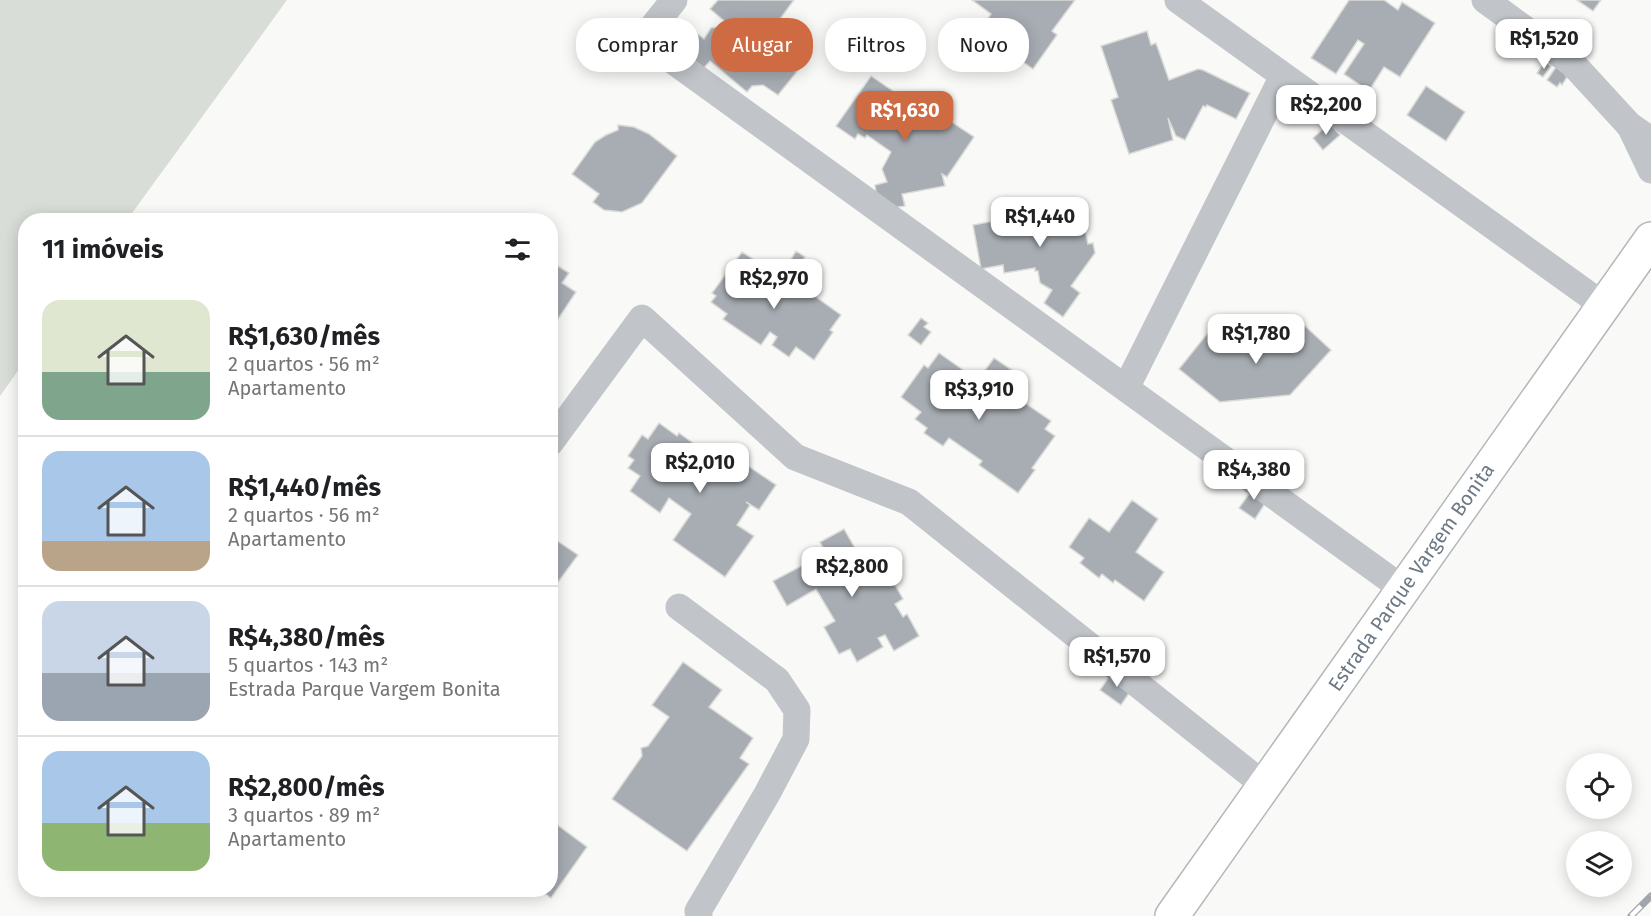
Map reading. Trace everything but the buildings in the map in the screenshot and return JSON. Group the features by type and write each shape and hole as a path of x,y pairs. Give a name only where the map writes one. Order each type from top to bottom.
{"main road":[{"name":"Estrada Parque Vargem Bonita","path":"1172,916 1651,239"}],"street":[{"path":"674,0 643,39 1403,589"},
{"path":"1178,0 1603,305"},
{"path":"1485,0 1573,64 1640,132 1651,170"},
{"path":"1126,388 1284,76"},
{"path":"558,432 642,318 795,457 909,502 1264,785"},
{"path":"679,607 777,680 797,710 796,739 767,794 698,911 699,916"}],"shaded area":[{"path":"0,0 287,0 132,213 18,213 18,371 0,396"}],"railway":[{"path":"1631,916 1651,896"}]}
